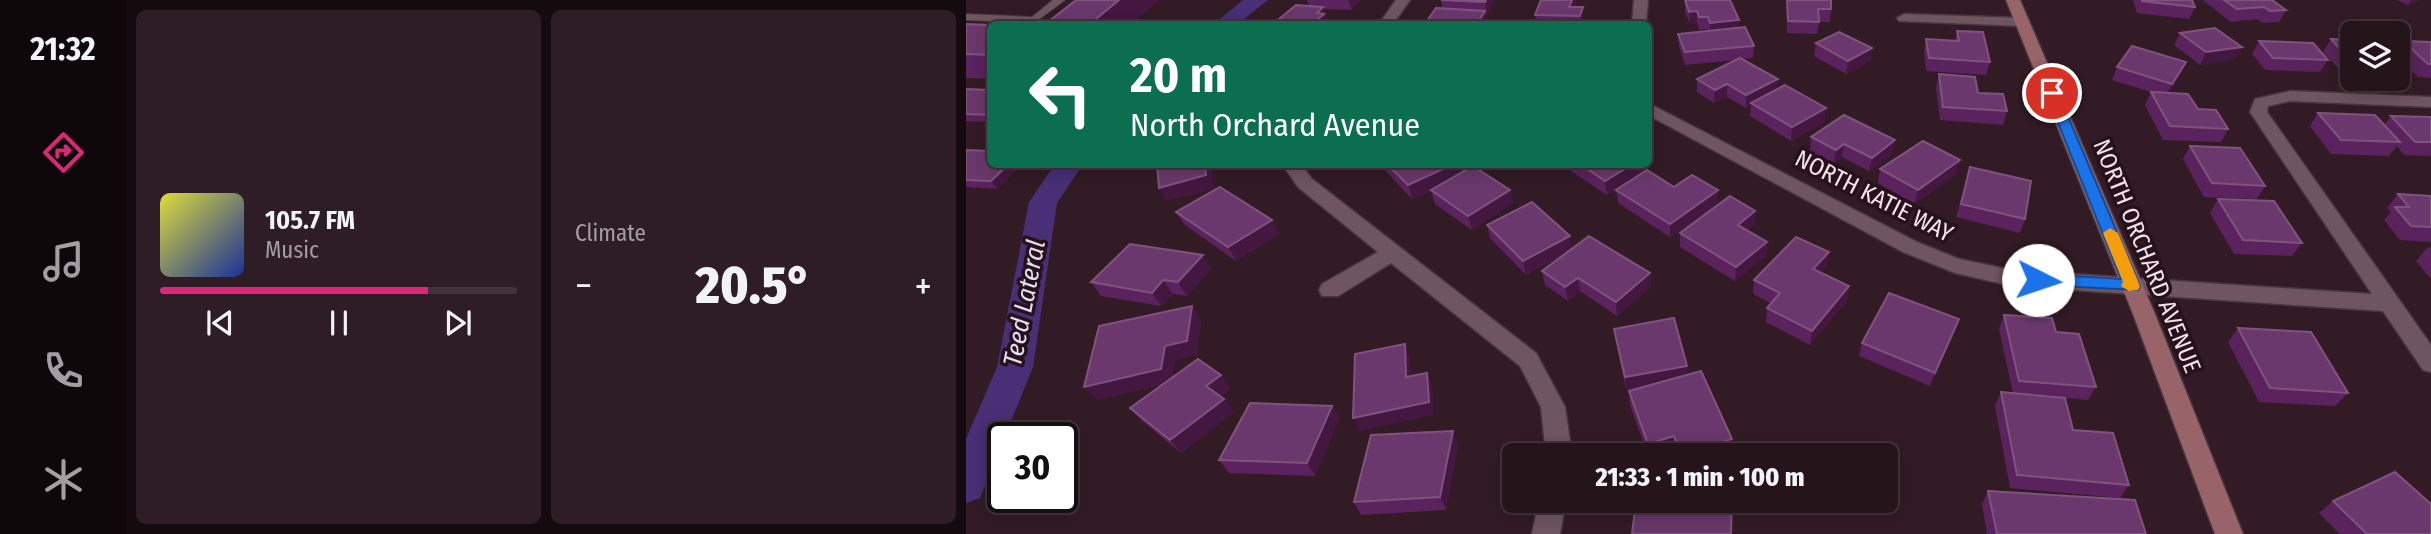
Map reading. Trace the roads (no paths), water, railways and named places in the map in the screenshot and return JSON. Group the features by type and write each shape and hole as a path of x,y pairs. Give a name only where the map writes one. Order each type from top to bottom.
{"street":[{"path":"1388,21 1404,0"},
{"path":"1639,21 1641,0"},
{"name":"NORTH ORCHARD AVENUE","path":"2013,0 2132,286 2229,534"},
{"path":"1904,18 2022,22"},
{"path":"2431,102 2290,96 2261,103 2258,112 2262,122 2431,363"},
{"name":"NORTH KATIE WAY","path":"1652,110 1910,247 1955,266 2012,278 2389,303"},
{"path":"1294,168 1305,183 1528,360 1553,407 1558,443"},
{"path":"1330,290 1393,252"},
{"path":"1546,534 1550,513"}],"lane":[{"path":"966,17 1034,19 1060,0"}],"waterway":[{"name":"Teed Lateral","path":"1229,21 1257,0"},
{"name":"Teed Lateral","path":"966,485 1015,367 1043,202 1067,168"}]}
